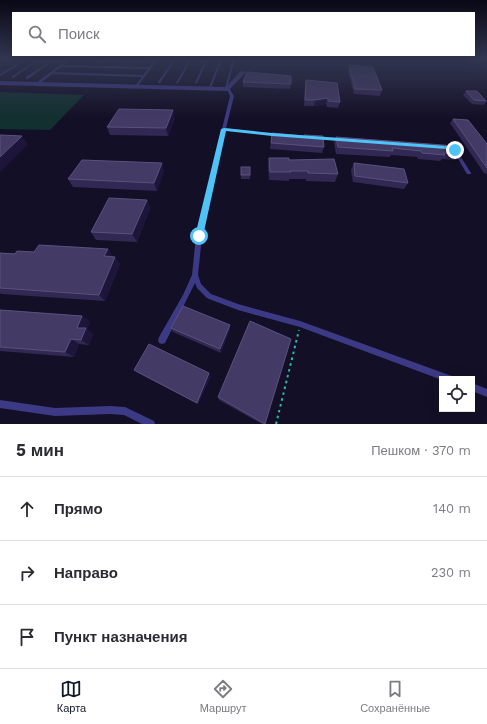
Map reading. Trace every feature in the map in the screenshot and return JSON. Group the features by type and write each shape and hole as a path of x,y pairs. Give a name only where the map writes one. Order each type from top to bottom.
{"street":[{"path":"0,83 227,88 236,79"}],"lane":[{"path":"37,84 44,79"},
{"path":"136,86 142,79"},
{"path":"178,83 180,79"},
{"path":"196,83 198,79"},
{"path":"210,88 213,79"},
{"path":"162,340 195,275 199,236 232,96 227,88 229,79"},
{"path":"224,129 286,135"},
{"path":"314,137 344,139"},
{"path":"453,149 469,173"},
{"path":"195,275 199,286 208,296 238,307 300,324 442,376"},
{"path":"475,388 487,393"},
{"path":"0,404 55,412 110,410 125,411 151,424"}],"path":[{"path":"276,424 300,324"}],"green space":[{"path":"0,92 84,95 50,130 0,129"}],"building":[{"path":"244,79 291,79 291,84 243,82"},
{"path":"352,79 378,79 382,90 355,89"},
{"path":"306,80 337,83 340,102 328,101 328,98 305,100"},
{"path":"466,91 477,91 486,101 474,100"},
{"path":"119,109 173,110 166,128 107,127"},
{"path":"453,119 468,120 487,144 487,168"},
{"path":"272,133 323,136 324,147 271,143"},
{"path":"0,135 22,136 0,157"},
{"path":"336,137 456,146 461,154 443,153 445,155 422,153 421,151 392,148 393,151 338,147"},
{"path":"269,158 289,158 289,160 334,159 338,174 308,173 308,171 270,172"},
{"path":"82,160 162,163 154,183 68,179"},
{"path":"354,163 404,169 408,183 355,176"},
{"path":"241,167 250,167 250,175 241,175"},
{"path":"109,198 147,200 132,234 91,232"},
{"path":"39,245 108,249 104,256 115,257 99,295 0,288 0,253 15,254 17,251 34,252"},
{"path":"183,306 230,325 220,349 171,328"},
{"path":"0,310 82,316 77,328 86,328 81,340 71,339 65,352 0,347"},
{"path":"250,321 291,339 265,424 218,397"},
{"path":"149,344 209,373 197,403 134,370"}],"route":[{"path":"199,236 224,129 447,147 455,150"}]}
